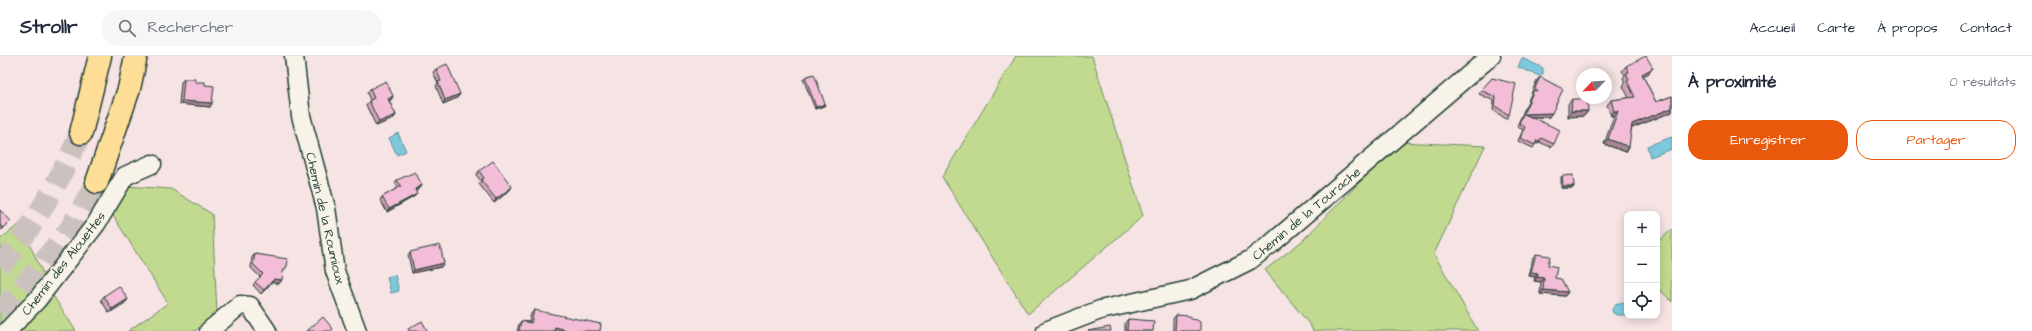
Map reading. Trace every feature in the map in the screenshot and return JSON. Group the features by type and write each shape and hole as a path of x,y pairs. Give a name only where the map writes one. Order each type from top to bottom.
{"highway":[{"path":"81,133 100,56"},
{"path":"97,182 129,89 136,56"}],"street":[{"name":"Chemin de la Roumioux","path":"294,56 301,116 326,208 334,271 357,331"},
{"name":"Chemin de la Tourache","path":"1046,331 1100,310 1190,290 1250,260 1271,244 1491,56"},
{"name":"Chemin des Alouettes","path":"7,331 37,300 92,230 125,176 152,164"},
{"path":"209,331 240,305 250,306 267,331"}],"green space":[{"path":"1016,56 1092,56 1143,216 1028,314 942,177"},
{"path":"1399,142 1485,146 1434,254 1478,331 1313,331 1310,325 1265,270 1302,241"},
{"path":"126,186 171,189 212,214 217,312 195,331 128,331 168,303 112,214"},
{"path":"20,224 55,299 76,331 0,331 0,239"},
{"path":"1672,229 1672,302 1660,290 1660,240"}],"water":[{"path":"1522,58 1543,68 1543,74 1539,76 1518,67"},
{"path":"398,133 406,151 397,155 389,138"},
{"path":"1672,137 1672,149 1650,157 1647,146"},
{"path":"395,275 399,291 391,293 387,277"},
{"path":"1624,303 1624,315 1617,315 1613,313 1612,309 1615,305"}],"building":[{"path":"1646,56 1653,68 1642,74 1656,102 1672,96 1672,108 1632,124 1629,147 1608,139 1618,111 1614,111 1612,100 1635,97 1627,81 1629,80 1626,73 1629,72 1626,66"},
{"path":"447,64 460,94 445,100 438,82 441,81 436,69"},
{"path":"814,74 825,104 816,107 805,77"},
{"path":"1540,77 1563,89 1552,113 1524,114 1560,130 1554,144 1541,138 1540,141 1537,140 1535,145 1520,138 1525,127 1519,123 1534,90 1537,91 1535,88"},
{"path":"1492,78 1516,84 1509,115 1495,106 1496,97 1481,90"},
{"path":"184,79 195,79 195,82 205,82 205,85 214,86 212,103 182,101"},
{"path":"386,81 393,96 388,99 396,115 379,122 369,101 374,98 370,89"},
{"path":"1572,99 1576,99 1576,104 1587,104 1588,111 1571,111"},
{"path":"493,161 512,187 496,199 481,180 484,178 479,171"},
{"path":"415,172 422,185 415,189 417,194 389,209 382,197 401,186 397,180"},
{"path":"1573,175 1574,186 1563,186 1562,176"},
{"path":"0,210 11,221 3,228 0,225"},
{"path":"440,245 444,263 414,270 410,252"},
{"path":"255,254 288,259 287,266 283,271 282,280 274,279 264,290 255,282 263,274 253,264"},
{"path":"1536,254 1550,256 1548,265 1557,267 1555,278 1561,279 1568,292 1543,290 1544,278 1537,277 1538,273 1531,272"},
{"path":"119,286 128,299 112,309 104,296"},
{"path":"534,310 601,324 600,331 570,331 555,327 554,331 519,331 521,321 531,323"},
{"path":"1176,315 1190,316 1190,319 1200,322 1200,331 1175,331"},
{"path":"323,317 333,329 331,331 307,331"},
{"path":"1128,319 1154,321 1153,331 1127,331"},
{"path":"422,321 427,330 426,331 409,331 408,329"},
{"path":"1110,327 1111,331 1088,331"}],"tunnel":[{"path":"0,266 13,251 35,219 64,168 81,133"},
{"path":"0,312 22,288 70,229 97,182"}]}
